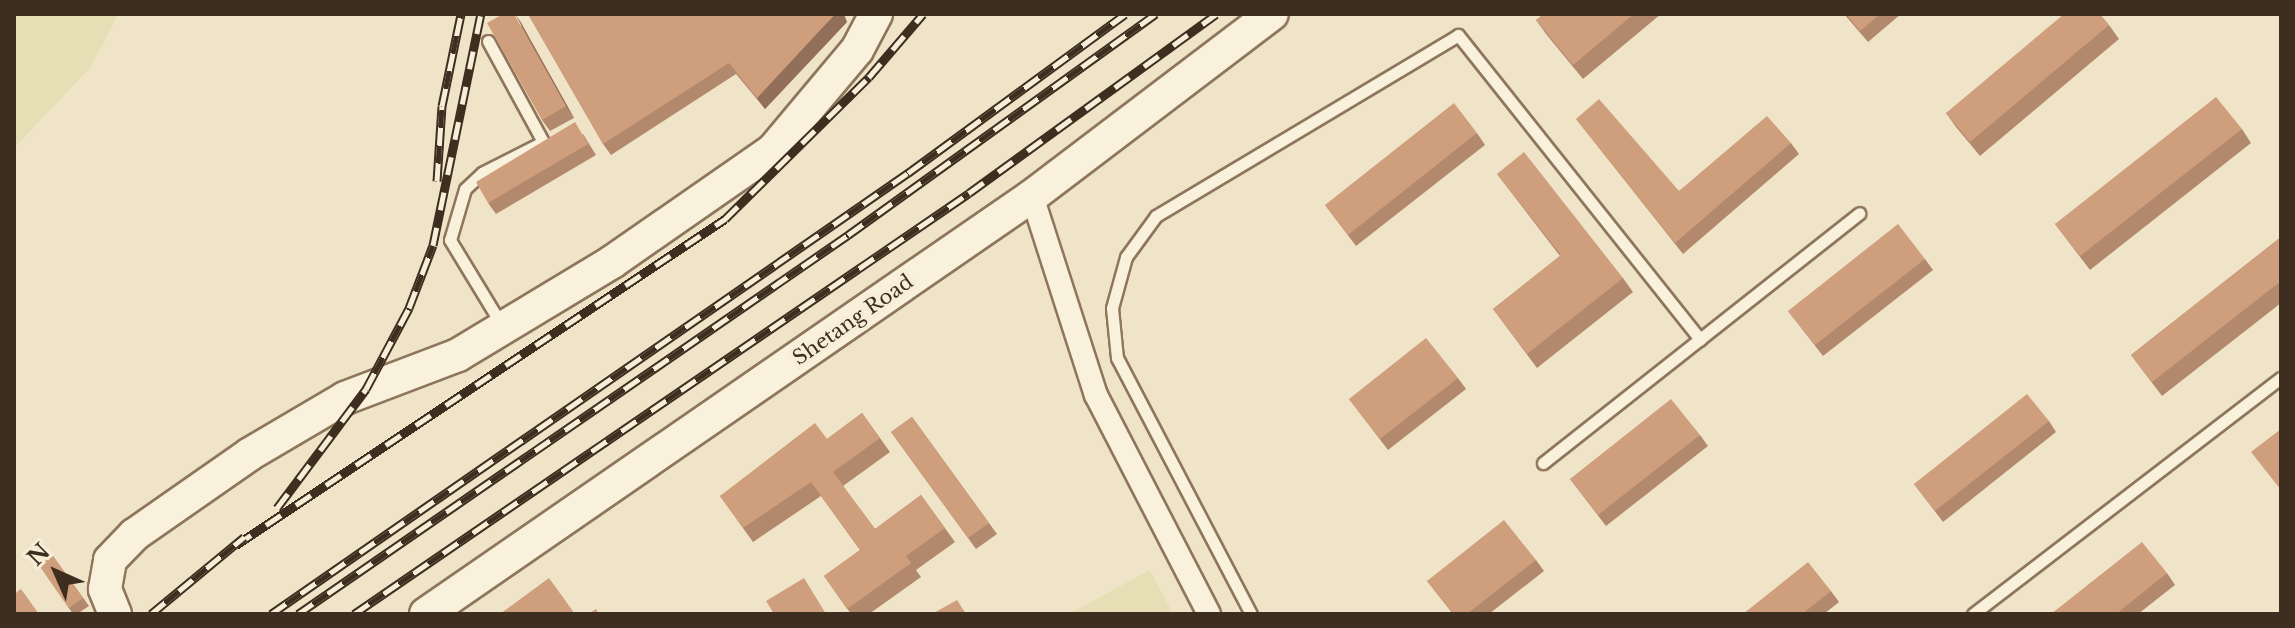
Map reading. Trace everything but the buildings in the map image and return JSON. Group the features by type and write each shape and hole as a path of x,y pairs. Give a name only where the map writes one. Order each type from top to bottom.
{"street":[{"path":"115,614 105,589 110,560 134,535 250,454 345,398 458,355 503,328 612,262 773,150 857,50 876,14"},
{"name":"Shetang Road","path":"426,614 1032,196 1272,14"},
{"path":"1032,196 1096,395 1209,614"}],"lane":[{"path":"1251,614 1117,358 1112,308 1126,257 1156,216 1458,35 1700,339"},
{"path":"488,41 543,142 482,173 465,189 450,240 503,328"},
{"path":"1543,463 1859,213"},
{"path":"1973,614 2281,378"}],"shaded area":[{"path":"14,14 118,14 91,67 14,148"},
{"path":"1150,570 1173,614 1069,614"}],"railway":[{"path":"437,181 442,106 461,14"},
{"path":"277,508 366,389 409,308 433,245 481,14"},
{"path":"236,545 725,219 869,77 923,14"},
{"path":"271,614 908,173 1125,14"},
{"path":"298,614 848,235 1156,14"},
{"path":"354,614 969,193 1216,14"},
{"path":"151,614 244,537"}]}
